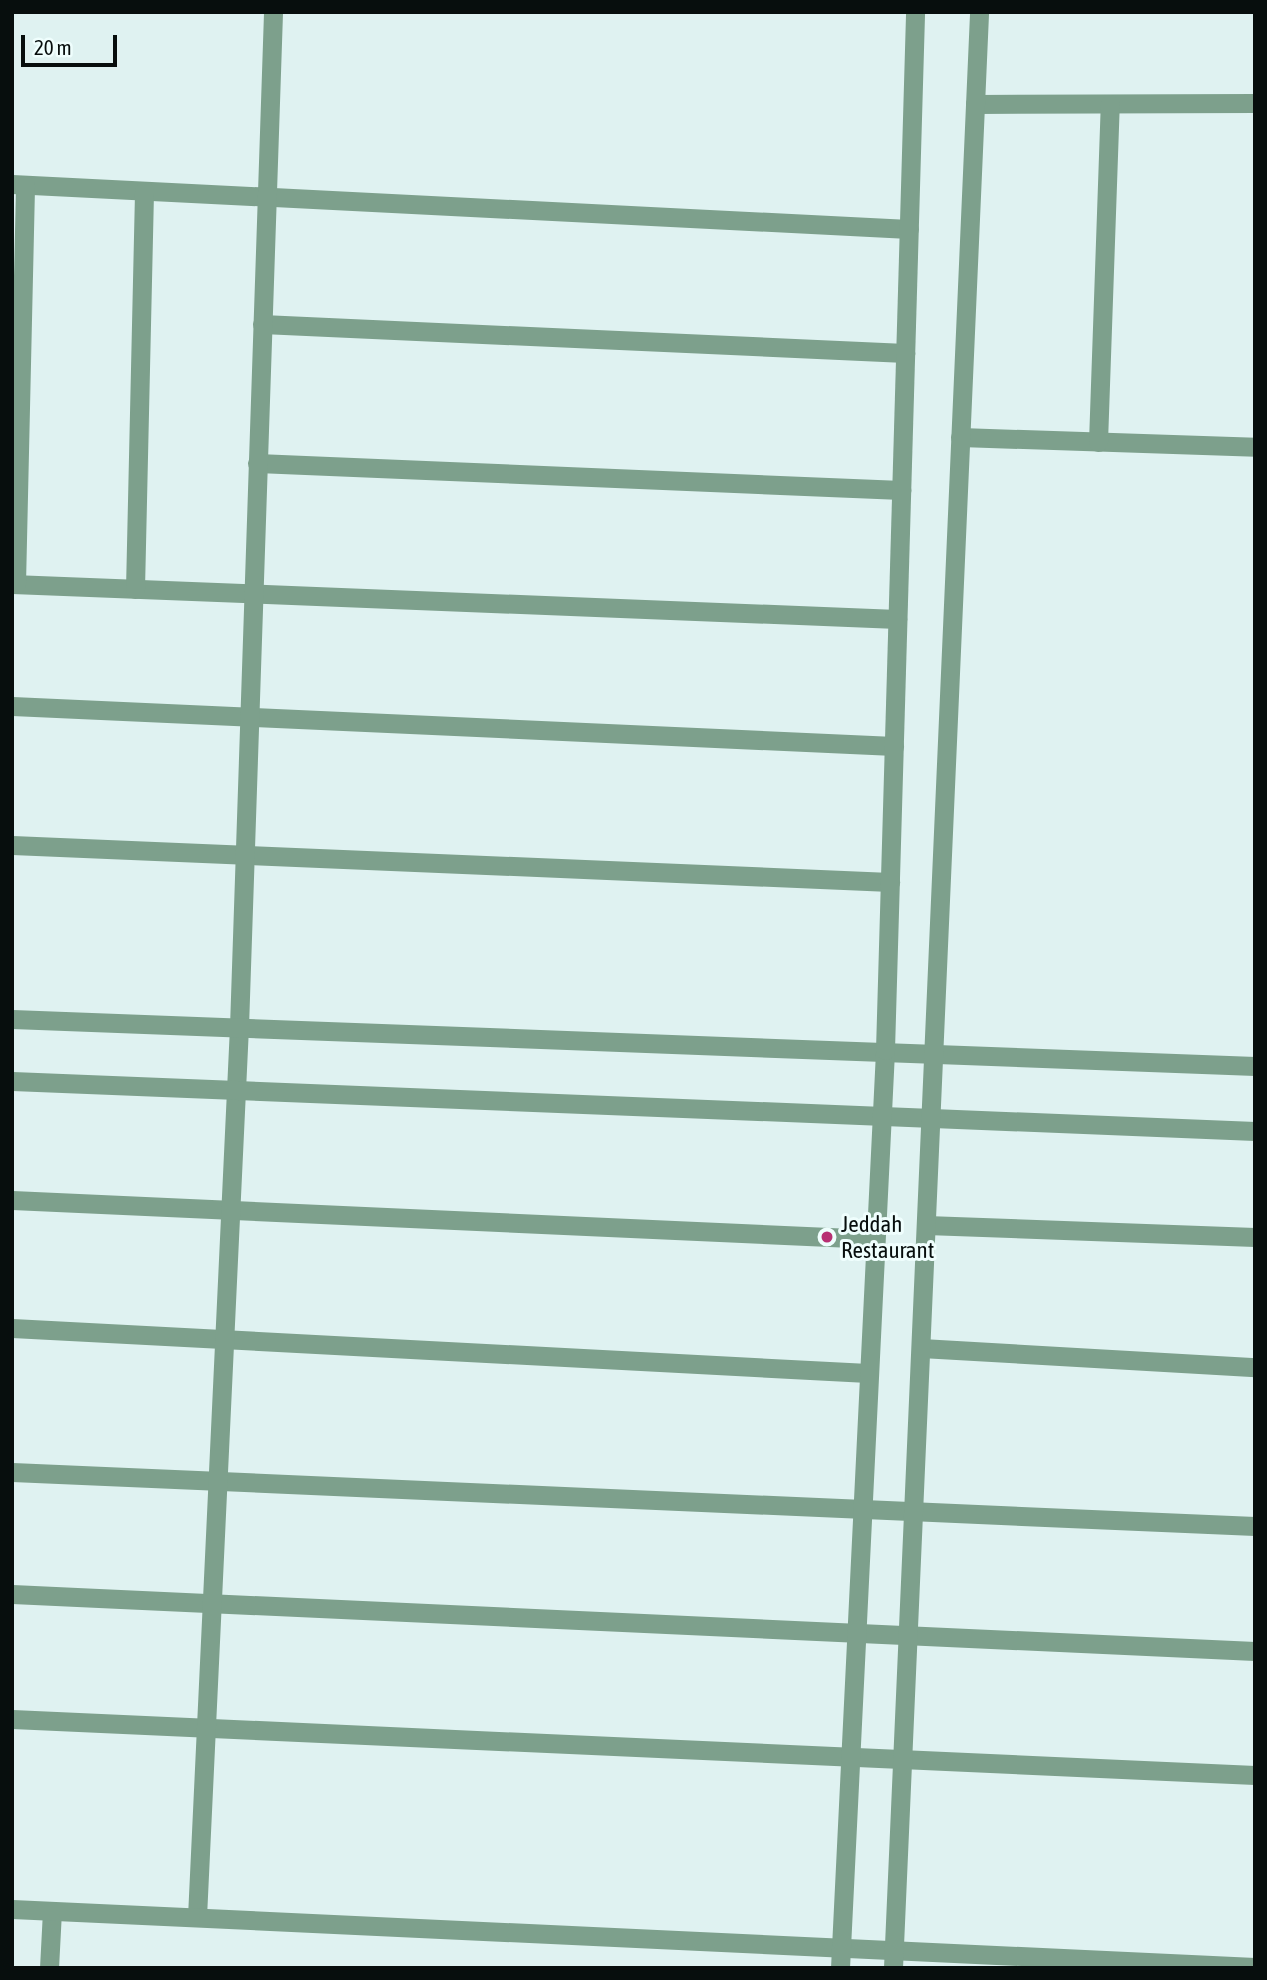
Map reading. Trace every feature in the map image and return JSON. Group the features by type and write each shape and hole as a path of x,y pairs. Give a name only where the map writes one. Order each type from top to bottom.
{"street":[{"path":"197,1917 239,1027 273,12"},
{"path":"840,1968 885,1050 915,12"},
{"path":"894,1958 979,12"},
{"path":"975,104 1255,103"},
{"path":"1098,442 1110,104"},
{"path":"897,619 14,584 19,185 909,229"},
{"path":"135,589 144,191"},
{"path":"262,324 905,353"},
{"path":"960,437 1255,447"},
{"path":"257,463 901,490"},
{"path":"12,706 894,746"},
{"path":"12,845 890,882"},
{"path":"12,1019 1255,1066"},
{"path":"12,1082 1255,1131"},
{"path":"12,1200 874,1239"},
{"path":"926,1224 1255,1237"},
{"path":"12,1328 868,1373"},
{"path":"920,1348 1255,1367"},
{"path":"12,1472 1255,1526"},
{"path":"12,1594 1255,1651"},
{"path":"12,1719 1255,1774"},
{"path":"12,1909 840,1946 894,1958 1255,1967"},
{"path":"49,1968 52,1911"}],"place":[{"name":"Jeddah Restaurant","path":"827,1237"}]}
